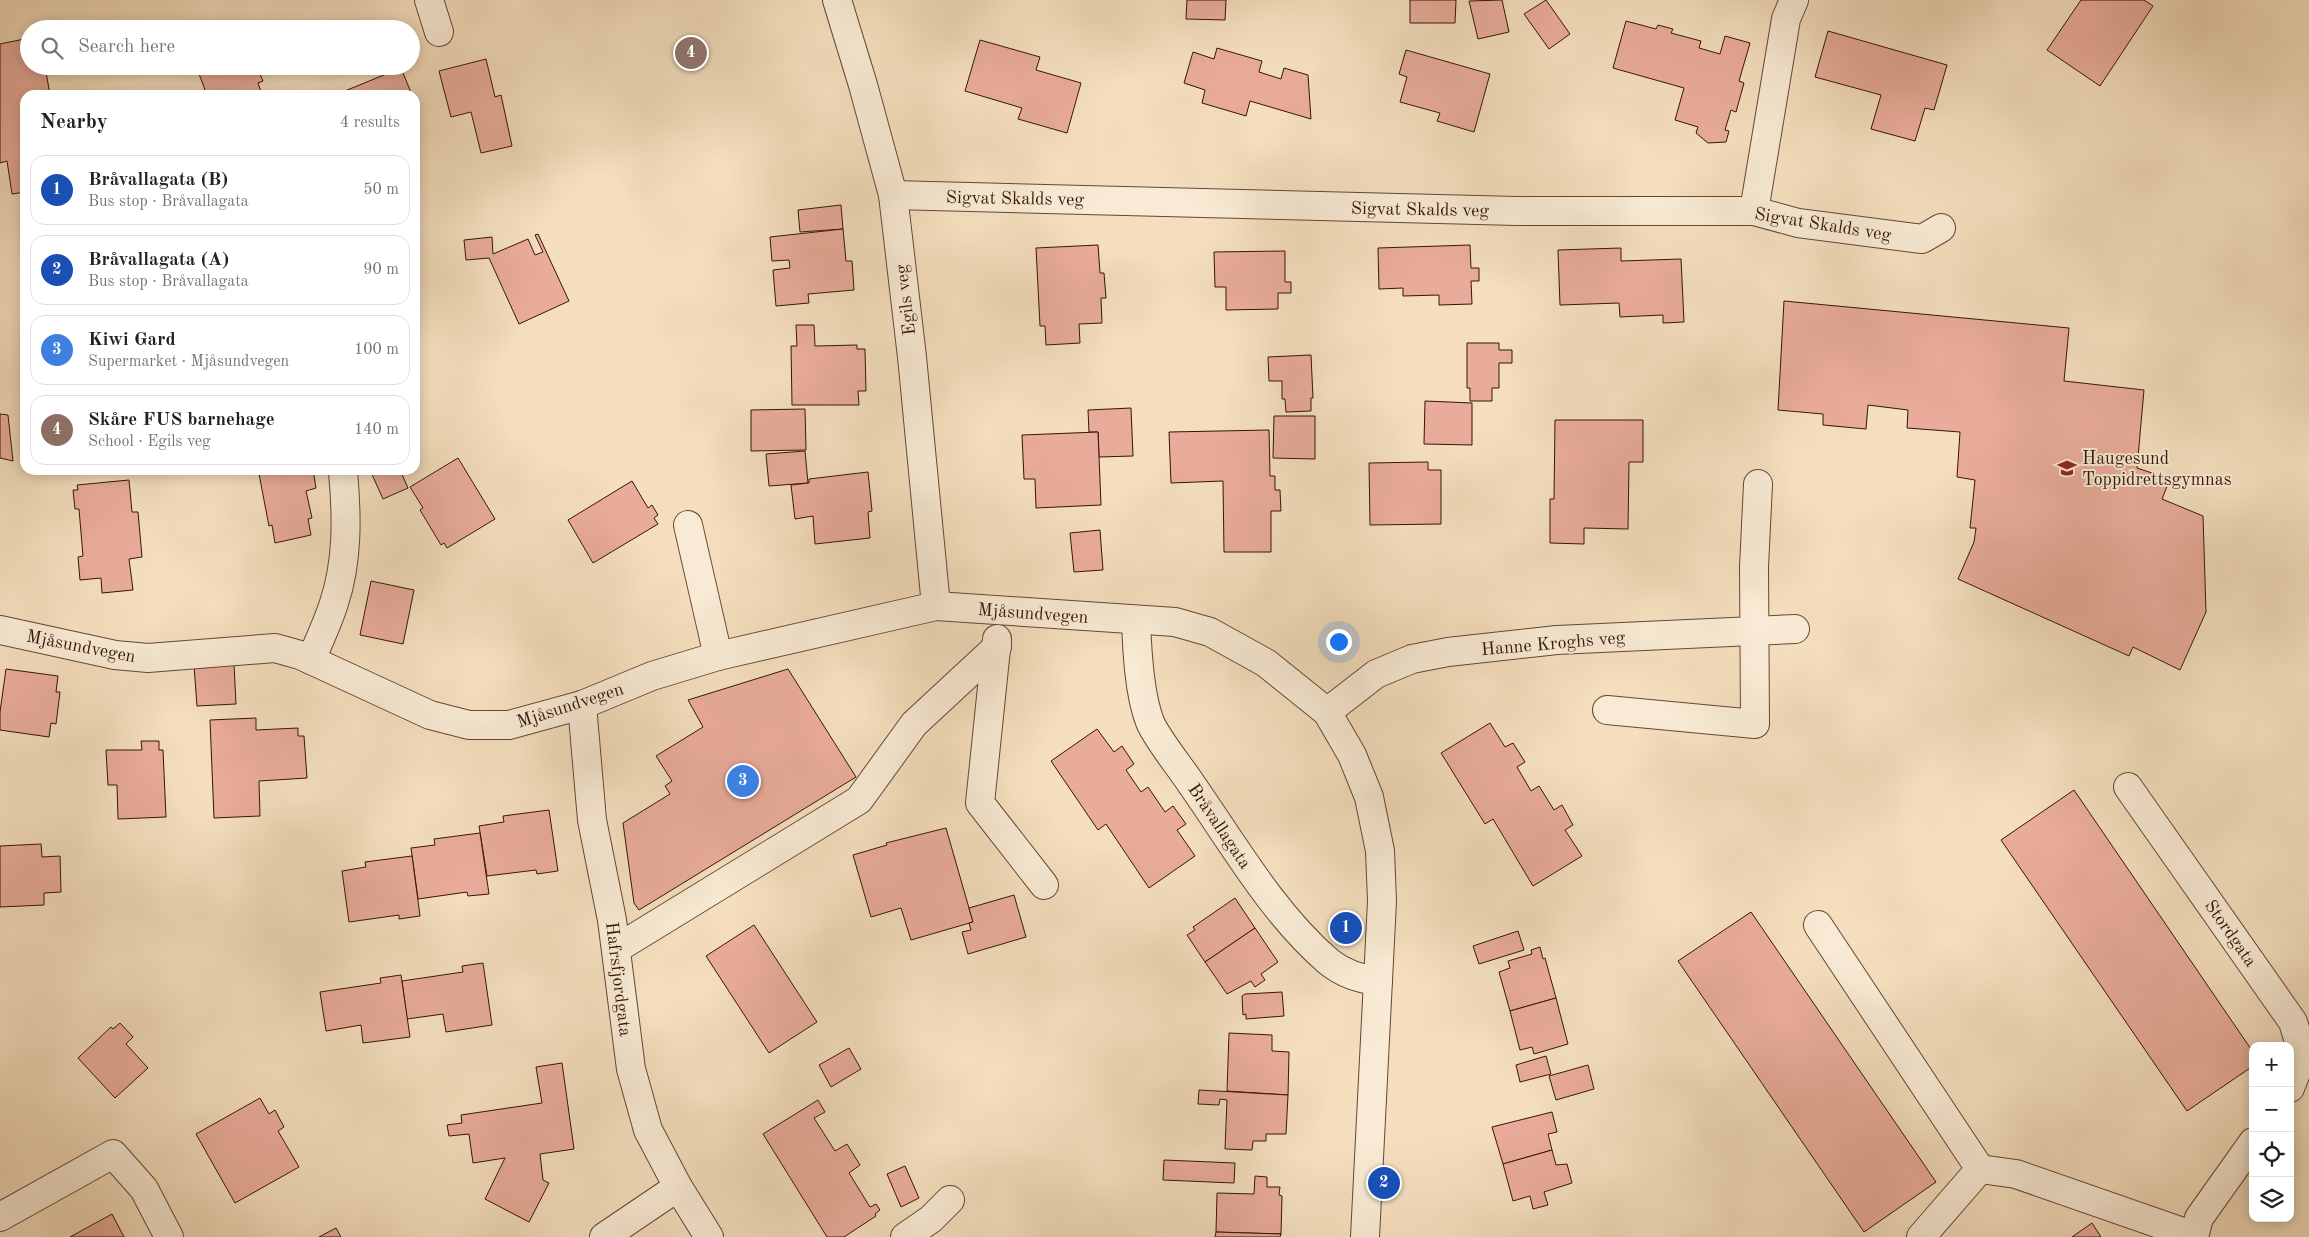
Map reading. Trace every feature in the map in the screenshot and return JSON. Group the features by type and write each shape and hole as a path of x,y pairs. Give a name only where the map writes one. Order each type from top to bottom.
{"street":[{"path":"429,0 439,32"},
{"name":"Egils veg","path":"837,0 864,85 893,195 912,357 936,606"},
{"path":"1754,211 1786,19 1794,0"},
{"name":"Sigvat Skalds veg","path":"893,195 1517,211 1754,211 1798,223 1922,239 1941,228"},
{"path":"311,660 334,602 341,574 346,532 343,475"},
{"path":"1607,710 1755,724 1754,567 1758,484"},
{"path":"688,526 718,656"},
{"name":"Mjåsundvegen","path":"0,630 115,655 148,658 275,648 311,660 430,715 469,725 509,725 582,705 652,676 718,656 936,606 1175,622 1210,632 1266,663 1326,712"},
{"path":"1000,611 980,803 1044,885"},
{"name":"Bråvallagata","path":"1136,620 1140,673 1150,722 1168,750 1253,874 1297,932 1331,963 1356,978 1378,981"},
{"name":"Hanne Kroghs veg","path":"1326,712 1376,674 1412,659 1439,654 1557,640 1795,629"},
{"path":"616,949 858,800 914,724 997,648"},
{"name":"Hafrsfjordgata","path":"582,705 592,820 612,920 631,1070 648,1130 678,1187 709,1237"},
{"path":"1326,712 1352,755 1369,797 1380,851 1382,900 1365,1237"},
{"name":"Stordgata","path":"2128,787 2294,1022 2303,1055 2290,1087"},
{"path":"1818,925 1980,1169 2016,1174 2194,1236 2199,1218 2249,1148"},
{"path":"0,1217 113,1154 144,1189 169,1237"},
{"path":"1921,1237 1980,1169"},
{"path":"604,1237 678,1187"},
{"path":"905,1237 931,1219 950,1200"}],"building":[{"path":"1187,0 1226,0 1225,20 1186,19"},
{"path":"1410,0 1456,0 1455,23 1410,23"},
{"path":"1502,0 1509,32 1478,39 1469,1"},
{"path":"1546,0 1570,34 1549,49 1524,14"},
{"path":"2081,0 2144,0 2153,6 2100,86 2047,50"},
{"path":"1626,21 1656,29 1658,25 1673,29 1671,33 1701,41 1699,48 1720,54 1725,36 1750,43 1739,81 1744,83 1736,112 1731,110 1725,130 1729,131 1726,142 1708,143 1696,133 1698,127 1675,120 1684,88 1613,68"},
{"path":"1828,31 1947,65 1934,110 1925,108 1915,141 1871,129 1881,95 1815,77"},
{"path":"20,40 20,75 47,75 49,90 20,90 20,193 12,194 7,161 0,163 0,44"},
{"path":"980,40 1040,57 1036,70 1081,83 1067,133 1018,119 1022,108 965,91"},
{"path":"1217,48 1262,61 1259,72 1281,79 1284,68 1308,75 1311,119 1250,101 1246,116 1202,103 1205,90 1184,83 1193,52 1214,59"},
{"path":"1406,50 1490,74 1474,132 1437,121 1440,113 1400,102 1407,77 1399,74"},
{"path":"486,59 495,97 501,95 512,146 481,153 471,112 451,117 439,71"},
{"path":"199,75 260,75 263,81 258,83 260,90 205,90"},
{"path":"384,75 404,75 410,90 347,90"},
{"path":"841,205 843,229 800,232 798,210"},
{"path":"843,229 846,261 852,261 854,290 808,294 809,303 776,306 773,270 790,268 789,260 772,261 770,237"},
{"path":"538,234 569,301 519,324 489,258 466,260 464,240 492,237 493,254 528,239 535,255 543,252 535,235"},
{"path":"1098,245 1100,273 1104,273 1106,298 1101,298 1102,323 1079,324 1080,343 1046,345 1045,326 1040,326 1036,248"},
{"path":"1470,245 1471,268 1479,268 1479,281 1471,281 1472,304 1439,305 1439,295 1403,296 1403,288 1379,289 1378,248"},
{"path":"1621,248 1621,261 1681,259 1684,322 1663,323 1663,315 1620,317 1619,303 1560,305 1558,250"},
{"path":"1285,251 1285,282 1291,282 1291,293 1278,293 1278,309 1226,310 1226,287 1215,287 1214,252"},
{"path":"1784,301 2069,328 2064,381 2144,390 2137,468 2170,479 2162,499 2203,516 2206,612 2180,670 2133,647 2129,656 1958,579 1974,542 1976,528 1970,528 1975,480 1957,477 1960,432 1907,428 1908,410 1868,405 1866,429 1823,425 1823,414 1778,410"},
{"path":"796,325 814,325 815,346 857,345 857,349 865,349 866,391 858,391 859,405 792,405 791,346 797,346"},
{"path":"1467,343 1499,343 1499,350 1512,350 1512,363 1499,363 1499,388 1492,388 1492,401 1470,401 1470,388 1467,388"},
{"path":"1311,355 1313,398 1311,398 1311,411 1286,412 1285,399 1282,399 1282,381 1269,381 1268,357"},
{"path":"1425,401 1472,403 1472,445 1424,444"},
{"path":"1131,408 1133,456 1099,457 1098,432 1089,432 1088,410"},
{"path":"805,409 806,450 751,451 751,410"},
{"path":"0,414 8,415 13,461 0,458"},
{"path":"1274,416 1315,416 1315,459 1273,458"},
{"path":"1555,420 1643,420 1643,462 1629,462 1628,529 1584,528 1584,544 1550,543 1550,499 1554,499"},
{"path":"1269,430 1270,476 1275,476 1275,490 1280,490 1281,511 1271,511 1271,552 1224,552 1223,481 1171,483 1169,432"},
{"path":"1098,432 1101,505 1036,508 1035,479 1024,479 1022,435"},
{"path":"805,451 808,483 769,486 766,454"},
{"path":"458,458 495,519 447,548 444,543 441,545 420,510 423,508 410,487"},
{"path":"1428,462 1428,470 1441,470 1441,524 1370,525 1369,463"},
{"path":"868,472 872,511 868,512 870,538 815,544 813,516 795,519 791,485 809,483 809,479"},
{"path":"259,475 314,475 316,488 306,491 312,518 308,519 311,535 275,543 272,525 269,526"},
{"path":"372,475 402,475 408,488 383,499"},
{"path":"129,480 132,512 138,512 142,557 129,559 133,590 102,593 101,578 80,580 78,557 83,556 79,509 75,509 73,490 78,490 77,485"},
{"path":"632,481 648,508 652,505 658,515 654,518 658,524 593,563 568,520"},
{"path":"1100,530 1103,570 1074,572 1070,533"},
{"path":"371,581 414,590 403,644 360,635"},
{"path":"234,664 236,704 197,706 194,666"},
{"path":"6,669 58,676 56,692 60,692 56,724 51,723 49,737 0,730 0,712"},
{"path":"788,669 856,777 639,910 634,903 623,823 670,794 665,786 672,781 656,756 703,727 688,700"},
{"path":"256,718 256,730 298,728 298,736 304,736 307,778 259,781 260,816 214,818 210,720"},
{"path":"1490,723 1505,747 1513,743 1525,762 1517,767 1531,791 1539,786 1554,810 1562,805 1573,825 1565,830 1582,856 1533,886 1493,819 1485,824 1441,753"},
{"path":"1097,729 1114,752 1122,746 1134,764 1126,770 1141,792 1148,787 1165,812 1173,806 1186,824 1177,830 1195,856 1149,888 1106,824 1098,830 1051,761"},
{"path":"141,741 159,741 159,750 163,750 166,817 118,819 117,785 108,785 106,750 142,750"},
{"path":"2074,790 2249,1046 2249,1069 2187,1111 2001,840"},
{"path":"549,810 558,871 537,874 536,870 487,876 479,826 504,822 503,816"},
{"path":"946,828 973,922 911,940 901,908 871,917 853,855 887,845 886,843"},
{"path":"480,833 489,894 468,896 467,892 418,899 411,848 435,845 434,839"},
{"path":"41,844 42,857 60,856 61,892 44,893 44,905 0,907 0,846"},
{"path":"412,856 420,916 399,919 399,915 349,922 342,871 366,867 365,862"},
{"path":"1014,895 1026,937 968,954 962,932 971,930 969,923 973,922 969,908"},
{"path":"1235,898 1255,928 1205,962 1187,935 1195,930 1193,927"},
{"path":"1751,912 1936,1182 1864,1232 1678,961"},
{"path":"754,925 817,1022 769,1053 706,956"},
{"path":"1255,928 1278,962 1261,974 1265,980 1255,987 1251,981 1227,994 1205,962"},
{"path":"1518,931 1524,950 1479,964 1473,946"},
{"path":"1540,947 1556,998 1510,1011 1499,972 1510,968 1508,961 1532,954 1531,950"},
{"path":"483,963 492,1025 446,1032 443,1014 407,1019 402,981 463,972 462,966"},
{"path":"401,975 410,1037 363,1043 361,1025 326,1031 320,992 381,983 380,978"},
{"path":"1282,992 1284,1016 1246,1019 1246,1014 1243,1015 1242,996 1245,994"},
{"path":"1556,998 1568,1044 1534,1054 1532,1047 1520,1050 1510,1011"},
{"path":"120,1023 133,1037 126,1044 148,1068 115,1098 78,1058 111,1027 113,1029"},
{"path":"1229,1033 1272,1035 1272,1051 1289,1052 1288,1095 1227,1091"},
{"path":"849,1048 861,1069 831,1087 819,1065"},
{"path":"1546,1056 1551,1074 1520,1082 1516,1065"},
{"path":"562,1063 574,1149 540,1154 543,1180 549,1183 529,1222 485,1199 505,1158 473,1163 469,1134 449,1136 447,1125 462,1123 461,1115 542,1103 536,1067"},
{"path":"1588,1065 1594,1089 1556,1100 1549,1076"},
{"path":"1199,1090 1288,1095 1286,1134 1266,1134 1266,1141 1253,1141 1252,1150 1225,1149 1227,1100 1220,1099 1219,1105 1198,1104"},
{"path":"260,1098 269,1114 275,1110 284,1127 278,1131 299,1167 235,1203 196,1134"},
{"path":"818,1100 825,1112 814,1118 835,1151 847,1144 860,1165 849,1173 870,1207 876,1204 880,1210 875,1214 876,1216 844,1237 827,1237 763,1134"},
{"path":"1552,1112 1557,1132 1548,1134 1552,1150 1503,1164 1492,1127"},
{"path":"1552,1150 1556,1165 1567,1164 1572,1183 1544,1192 1548,1205 1533,1209 1530,1196 1513,1201 1503,1164"},
{"path":"1164,1160 1235,1163 1234,1183 1163,1180"},
{"path":"905,1166 919,1198 901,1207 887,1174"},
{"path":"1255,1176 1267,1177 1267,1187 1280,1187 1279,1195 1282,1196 1281,1234 1216,1232 1217,1193 1254,1194"},
{"path":"112,1214 124,1237 70,1237"},
{"path":"2092,1223 2101,1237 2072,1237"},
{"path":"336,1228 341,1237 319,1237"},
{"path":"1216,1232 1281,1234 1280,1237 1215,1237"}],"place":[{"name":"Skåre FUS barnehage","path":"691,53"},
{"name":"Haugesund Toppidrettsgymnas","path":"2067,468"},
{"name":"Kiwi Gard","path":"743,781"},
{"name":"Bråvallagata (B)","path":"1346,928"},
{"name":"Bråvallagata (A)","path":"1384,1183"}]}
